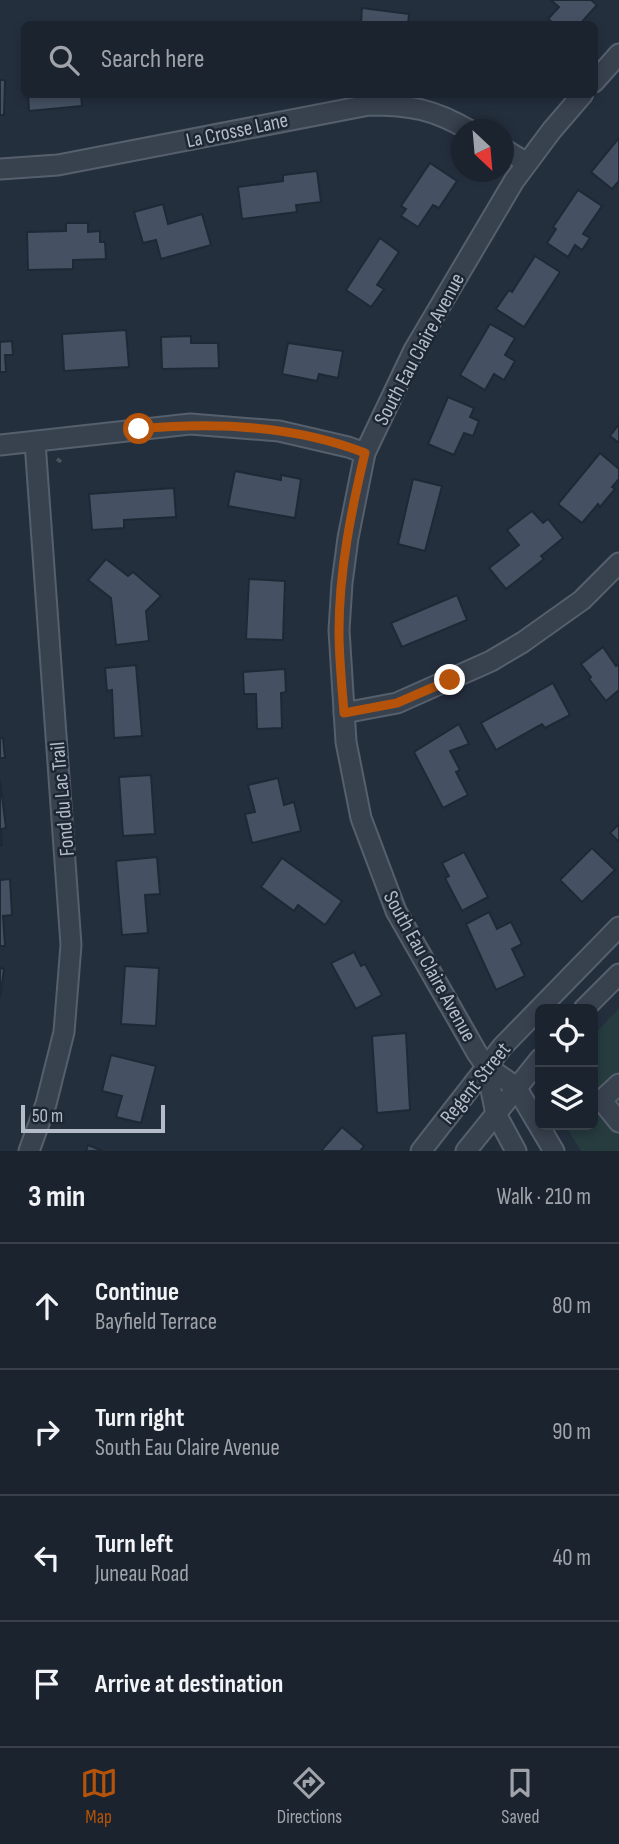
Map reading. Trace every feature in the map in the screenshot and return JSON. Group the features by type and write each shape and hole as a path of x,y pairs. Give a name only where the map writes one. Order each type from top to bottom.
{"street":[{"path":"598,78 619,54"},
{"name":"South Eau Claire Avenue","path":"486,1066 396,911 376,864 361,818 346,742 339,630 342,583 365,453 414,350 527,163 580,98"},
{"name":"La Crosse Lane","path":"0,169 58,165 369,105 403,105 451,120"},
{"path":"514,155 527,163"},
{"path":"0,445 190,425 279,430 365,453"},
{"name":"Fond du Lac Trail","path":"29,1151 47,1104 64,1032 71,944 35,442"},
{"path":"344,713 397,703 491,661 573,607 619,563"},
{"name":"Regent Street","path":"421,1151 468,1093 486,1066 619,927"},
{"path":"589,1004 619,974"},
{"name":"Regent Street","path":"466,1151 535,1065"},
{"path":"486,1066 516,1087 554,1151"},
{"path":"486,1066 496,1114 516,1151"},
{"path":"619,1084 603,1102 619,1122"}],"path":[{"path":"57,459 64,464"}],"green space":[{"path":"619,1008 619,1151 581,1151 568,1130 598,1130 598,1031"}],"building":[{"path":"551,0 591,0 597,5 583,21 548,19 559,7"},
{"path":"362,8 409,14 408,21 361,21"},
{"path":"0,80 5,80 4,115 0,115"},
{"path":"28,98 81,98 82,106 29,111"},
{"path":"619,138 619,181 612,189 591,172"},
{"path":"430,163 451,177 451,182 456,182 439,208 433,205 418,227 401,216 406,209 401,206"},
{"path":"317,171 321,202 296,205 297,212 242,219 238,187 283,181 283,175"},
{"path":"578,190 602,206 583,234 590,238 582,250 575,245 568,257 547,243 556,229 553,227"},
{"path":"163,204 168,224 202,214 211,245 161,259 156,240 143,243 134,212"},
{"path":"66,223 88,223 88,232 100,231 100,242 105,242 106,259 73,260 73,269 28,270 27,232 66,231"},
{"path":"380,238 399,252 377,285 384,289 371,307 346,290"},
{"path":"535,256 560,272 524,327 496,309 509,290 512,292"},
{"path":"490,324 515,338 505,355 515,361 504,380 494,374 485,390 460,375"},
{"path":"126,330 129,367 64,371 62,334"},
{"path":"191,336 191,343 218,343 219,368 162,369 161,337"},
{"path":"12,341 13,355 5,355 6,372 0,372 0,342"},
{"path":"288,343 343,351 338,378 319,374 317,381 282,374"},
{"path":"448,397 474,408 470,417 479,421 473,436 464,433 454,455 428,444"},
{"path":"619,424 619,443 610,436"},
{"path":"600,453 619,469 619,479 612,487 615,489 600,507 598,504 582,523 558,504"},
{"path":"235,471 281,480 281,475 301,479 295,518 228,506"},
{"path":"413,479 442,486 425,551 398,544"},
{"path":"174,488 176,517 124,520 124,528 92,530 89,494"},
{"path":"532,511 543,523 548,519 563,538 541,556 544,559 506,589 489,568 519,545 507,530"},
{"path":"106,559 128,576 133,572 161,596 146,611 149,641 116,645 111,598 88,580"},
{"path":"249,579 285,581 283,640 246,639"},
{"path":"457,595 467,620 402,647 391,623"},
{"path":"603,647 616,666 619,664 619,690 606,701 581,664"},
{"path":"136,665 142,736 114,738 112,690 107,691 105,668"},
{"path":"285,669 286,692 281,693 282,728 257,729 256,694 244,694 243,672"},
{"path":"553,683 570,715 545,728 542,724 496,750 481,723"},
{"path":"459,724 469,744 450,751 460,770 456,772 468,795 443,808 414,752"},
{"path":"0,738 3,738 5,758 0,758"},
{"path":"151,775 155,834 123,836 119,777"},
{"path":"278,778 284,805 294,802 301,831 252,843 245,814 255,812 248,785"},
{"path":"0,780 6,828 1,829 2,846 0,846"},
{"path":"619,824 619,842 610,833"},
{"path":"592,848 615,870 582,902 560,880"},
{"path":"464,852 488,897 462,911 445,878 449,876 442,863"},
{"path":"157,857 160,894 145,895 148,933 122,935 116,861"},
{"path":"282,858 342,901 325,925 298,905 294,911 261,887"},
{"path":"10,879 12,915 3,916 5,946 0,946 0,880"},
{"path":"489,912 497,929 511,922 522,944 512,949 525,976 496,990 466,924"},
{"path":"354,952 361,966 365,964 382,995 356,1009 331,963"},
{"path":"125,966 159,968 156,1026 121,1024"},
{"path":"0,968 4,969 0,998"},
{"path":"406,1033 410,1110 377,1113 372,1036"},
{"path":"111,1055 156,1066 141,1123 116,1117 122,1096 102,1091"},
{"path":"342,1127 364,1146 360,1151 321,1151"},
{"path":"88,1145 103,1151 86,1151"}],"route":[{"path":"139,429 190,425 279,430 365,453 342,583 339,630 344,713 397,703 450,680"}]}
